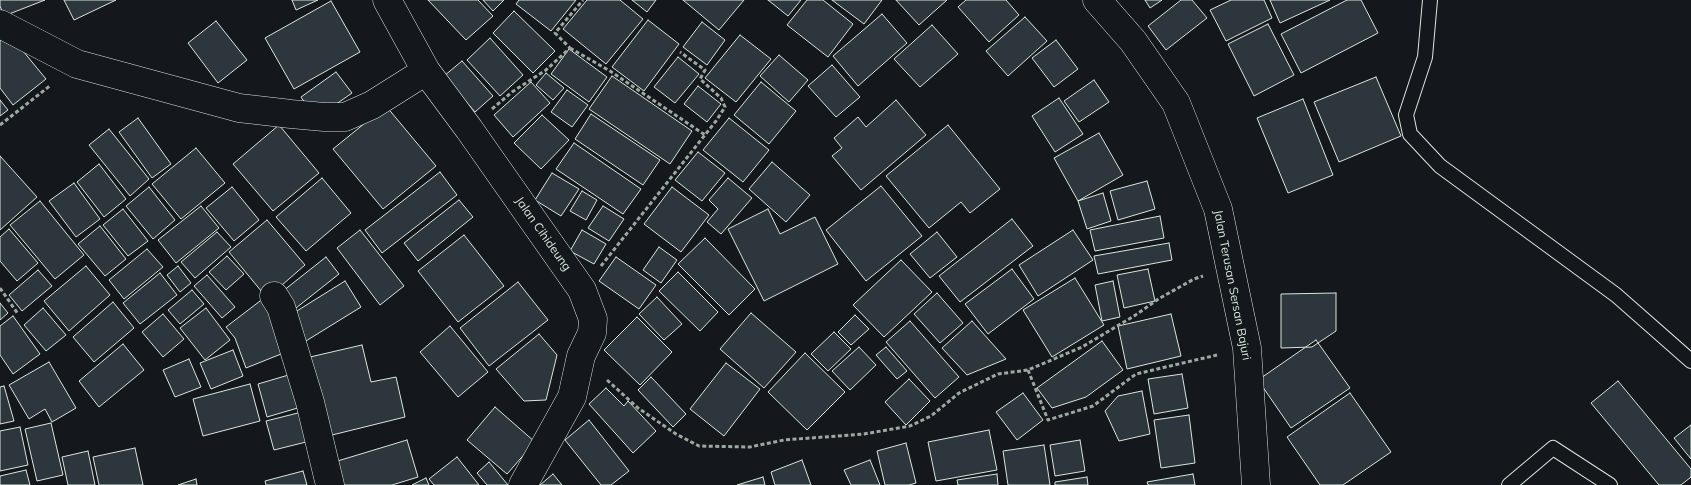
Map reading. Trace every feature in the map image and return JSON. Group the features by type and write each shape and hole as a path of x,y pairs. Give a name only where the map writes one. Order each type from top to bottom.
{"street":[{"name":"Jalan Cihideung","path":"387,0 426,71 582,290 593,319 592,333 581,356 572,397 523,485"},
{"name":"Jalan Terusan Sersan Bajuri","path":"1097,0 1133,41 1176,103 1218,209 1247,348 1256,485"},
{"path":"0,24 77,64 239,108 324,117 345,117 359,112 426,71"},
{"path":"274,296 281,308 310,402 330,485"}],"lane":[{"path":"1430,0 1425,57 1406,115 1410,134 1440,166 1616,295 1691,361"},
{"path":"1508,485 1553,448 1610,485"}],"path":[{"path":"583,0 555,33 570,48 610,71 705,135"},
{"path":"469,129 512,92 546,70 570,48"},
{"path":"582,290 725,107 721,98 700,79 705,70 680,52"},
{"path":"0,125 77,64"},
{"path":"581,356 638,408 676,434 699,446 750,447 784,440 864,434 910,426 932,416 959,393 998,374 1028,370 1082,347 1194,279 1230,268"},
{"path":"0,288 18,314"},
{"path":"1028,370 1048,420 1093,406 1136,374 1247,348"}],"building":[{"path":"0,0 45,0 4,16"},
{"path":"64,0 116,0 74,20"},
{"path":"292,0 318,0 296,10"},
{"path":"428,0 478,0 493,16 466,40"},
{"path":"483,0 504,0 493,11"},
{"path":"519,0 576,0 551,31 516,4"},
{"path":"587,0 620,0 643,19 606,64 563,29"},
{"path":"632,0 656,0 647,12"},
{"path":"683,0 744,0 719,30"},
{"path":"768,0 801,0 788,16"},
{"path":"807,0 823,0 853,24 828,57 787,25"},
{"path":"832,0 882,0 864,24"},
{"path":"896,0 947,0 919,25"},
{"path":"966,0 1006,0 1019,15 989,42 958,7"},
{"path":"1145,0 1162,0 1150,8"},
{"path":"1181,0 1192,0 1207,18 1166,50 1148,26"},
{"path":"1231,0 1264,0 1272,18 1226,41 1210,10"},
{"path":"1270,0 1330,0 1280,23"},
{"path":"1347,0 1361,0 1378,33 1301,73 1281,34"},
{"path":"331,1 360,52 294,89 265,38"},
{"path":"514,11 555,51 533,73 493,33"},
{"path":"882,14 907,43 858,86 833,56"},
{"path":"1025,17 1047,41 1008,76 986,51"},
{"path":"648,20 679,44 644,91 612,67"},
{"path":"216,21 247,60 218,83 188,43"},
{"path":"702,22 725,40 707,65 683,47"},
{"path":"1268,24 1294,75 1254,96 1228,44"},
{"path":"932,25 958,54 920,87 894,59"},
{"path":"9,34 46,79 13,105 0,88 0,41"},
{"path":"740,35 771,59 736,102 705,78"},
{"path":"490,38 523,75 500,96 467,60"},
{"path":"1056,40 1078,69 1054,87 1032,58"},
{"path":"569,49 607,77 589,102 551,74"},
{"path":"779,55 808,80 789,102 760,76"},
{"path":"678,57 699,74 675,103 654,87"},
{"path":"462,61 493,96 475,112 444,76"},
{"path":"832,65 860,97 836,117 808,86"},
{"path":"336,72 352,93 325,112 309,109 301,97"},
{"path":"546,73 564,88 553,100 536,85"},
{"path":"612,76 692,131 670,164 589,109"},
{"path":"1376,77 1401,136 1339,162 1314,102"},
{"path":"1094,80 1109,102 1079,122 1064,101"},
{"path":"531,82 550,103 513,137 494,115"},
{"path":"761,82 796,111 769,144 734,115"},
{"path":"698,86 721,104 707,122 684,104"},
{"path":"567,90 588,105 572,127 551,112"},
{"path":"1059,98 1083,134 1055,152 1032,116"},
{"path":"1303,99 1333,175 1288,193 1257,118"},
{"path":"0,100 8,110 0,116"},
{"path":"896,100 926,135 861,190 832,156 842,148 834,138 858,117 866,127"},
{"path":"386,106 436,166 383,209 333,149"},
{"path":"591,114 660,160 643,185 575,139"},
{"path":"542,115 569,140 541,169 514,143"},
{"path":"138,118 171,164 152,178 119,132"},
{"path":"729,118 769,150 743,182 703,150"},
{"path":"279,125 319,173 273,211 233,164"},
{"path":"948,125 1000,189 970,213 961,202 929,228 886,176"},
{"path":"109,129 149,179 130,196 89,145"},
{"path":"1099,133 1123,175 1078,201 1054,158"},
{"path":"574,143 641,189 623,214 556,169"},
{"path":"196,148 225,183 181,219 152,184"},
{"path":"698,152 725,173 702,201 675,180"},
{"path":"0,156 37,197 0,230"},
{"path":"772,162 810,195 786,222 749,189"},
{"path":"99,164 126,199 104,217 77,182"},
{"path":"440,172 457,195 382,253 365,230"},
{"path":"552,173 579,189 561,216 535,200"},
{"path":"322,178 351,213 306,251 276,217"},
{"path":"728,178 752,198 721,234 707,222 718,209 709,200"},
{"path":"1147,181 1155,209 1118,220 1110,191"},
{"path":"74,183 100,219 76,237 49,201"},
{"path":"881,186 922,236 866,281 826,230"},
{"path":"149,187 175,220 153,239 126,206"},
{"path":"232,187 259,220 234,241 206,208"},
{"path":"672,187 709,215 681,252 644,224"},
{"path":"582,191 597,200 586,220 570,211"},
{"path":"1103,193 1111,221 1087,229 1078,201"},
{"path":"459,200 473,217 418,261 404,243"},
{"path":"40,201 84,255 55,279 10,225"},
{"path":"201,206 219,228 176,263 158,240"},
{"path":"603,206 624,219 609,241 588,228"},
{"path":"123,209 148,241 128,256 103,225"},
{"path":"768,209 780,234 815,217 838,264 764,301 728,229"},
{"path":"1160,216 1164,238 1095,251 1090,230"},
{"path":"1012,219 1033,246 960,302 939,276"},
{"path":"267,220 305,265 267,298 229,252"},
{"path":"100,226 126,259 105,276 78,244"},
{"path":"9,229 38,263 17,281 0,261 0,237"},
{"path":"360,230 404,286 380,305 337,248"},
{"path":"582,230 606,244 594,264 570,251"},
{"path":"1073,230 1093,260 1038,296 1019,265"},
{"path":"217,232 231,247 195,278 181,262"},
{"path":"937,232 957,257 930,278 910,254"},
{"path":"464,235 504,286 458,322 418,271"},
{"path":"705,238 755,289 729,315 678,264"},
{"path":"1169,243 1172,260 1098,274 1094,256"},
{"path":"659,247 677,260 661,283 643,270"},
{"path":"147,249 163,267 124,299 109,280"},
{"path":"227,256 244,274 226,290 209,272"},
{"path":"326,257 339,274 296,308 283,291"},
{"path":"616,257 656,285 639,309 599,281"},
{"path":"901,260 932,292 884,337 853,305"},
{"path":"86,266 110,295 69,331 44,301"},
{"path":"178,266 191,283 180,292 167,275"},
{"path":"1012,269 1034,299 988,334 965,304"},
{"path":"1148,269 1155,301 1124,308 1117,275"},
{"path":"38,270 52,286 22,311 9,295"},
{"path":"678,272 718,312 700,331 659,291"},
{"path":"160,273 177,295 140,324 123,303"},
{"path":"207,275 235,307 222,318 194,286"},
{"path":"1075,278 1104,325 1052,357 1023,310"},
{"path":"345,281 361,307 301,344 292,314"},
{"path":"1113,281 1120,317 1102,321 1095,285"},
{"path":"518,282 548,320 489,366 460,328"},
{"path":"192,290 204,304 180,324 168,310"},
{"path":"937,293 963,323 940,343 914,314"},
{"path":"1336,293 1336,331 1312,347 1281,348 1281,294"},
{"path":"657,297 682,324 664,340 639,314"},
{"path":"264,298 291,350 246,368 235,338 226,327"},
{"path":"113,302 134,328 94,362 73,337"},
{"path":"0,303 8,313 0,320"},
{"path":"43,308 66,335 46,351 24,325"},
{"path":"206,308 230,340 205,360 180,328"},
{"path":"751,313 796,352 764,388 720,349"},
{"path":"163,314 184,339 163,357 142,332"},
{"path":"1171,314 1181,356 1127,369 1118,326"},
{"path":"855,315 869,329 851,345 838,332"},
{"path":"13,316 40,354 13,374 0,355 0,326"},
{"path":"637,317 672,352 640,385 604,350"},
{"path":"910,321 959,377 935,398 886,342"},
{"path":"972,321 1006,359 967,375 942,348"},
{"path":"450,326 488,372 458,397 420,352"},
{"path":"834,332 851,349 828,371 811,354"},
{"path":"539,334 557,355 546,400 524,401 496,369"},
{"path":"1316,340 1350,388 1291,428 1258,380"},
{"path":"1102,341 1123,370 1086,397 1052,408 1037,388"},
{"path":"123,344 144,370 99,407 79,381"},
{"path":"362,345 371,382 396,377 405,417 328,436 310,357"},
{"path":"859,347 876,365 850,390 832,371"},
{"path":"886,347 907,371 897,379 876,355"},
{"path":"233,350 243,376 211,389 200,363"},
{"path":"805,353 845,392 807,430 768,392"},
{"path":"189,359 201,387 175,397 163,370"},
{"path":"49,362 76,408 52,422 45,409 29,419 9,385"},
{"path":"726,363 760,389 724,436 690,409"},
{"path":"292,374 301,407 267,417 258,384"},
{"path":"1182,374 1188,408 1154,414 1148,379"},
{"path":"651,377 686,414 673,427 638,390"},
{"path":"909,379 930,401 906,425 885,402"},
{"path":"1618,381 1691,469 1691,477 1681,485 1659,485 1591,403"},
{"path":"250,384 260,421 203,436 193,399"},
{"path":"4,386 14,421 0,424 0,387"},
{"path":"606,388 624,406 628,401 656,431 633,453 589,404"},
{"path":"1142,391 1150,434 1119,441 1105,411 1118,396"},
{"path":"1023,393 1043,420 1017,440 996,412"},
{"path":"1350,393 1391,452 1343,485 1320,485 1287,437"},
{"path":"495,407 535,442 507,474 467,440"},
{"path":"302,412 310,441 274,450 266,421"},
{"path":"1189,415 1195,463 1161,468 1154,420"},
{"path":"589,420 629,471 611,485 601,485 565,440"},
{"path":"51,423 63,475 37,481 25,429"},
{"path":"1691,425 1691,459 1674,438"},
{"path":"20,427 28,465 0,471 0,431"},
{"path":"989,430 997,470 936,481 928,442"},
{"path":"407,440 418,477 392,485 337,485 331,463"},
{"path":"1080,440 1085,471 1055,476 1050,445"},
{"path":"906,443 916,483 909,485 885,485 877,451"},
{"path":"1044,445 1050,485 1008,485 1003,451"},
{"path":"135,448 143,485 99,485 93,457"},
{"path":"88,451 95,485 68,485 62,457"},
{"path":"457,457 479,485 434,485 429,479"},
{"path":"802,460 811,485 775,485 771,472"},
{"path":"870,460 880,485 851,485 844,470"},
{"path":"489,462 508,485 487,485 477,473"},
{"path":"26,470 30,485 0,485 0,476"},
{"path":"303,471 307,485 266,485 265,481"},
{"path":"553,474 562,485 540,485"},
{"path":"997,474 998,485 958,485 957,480"},
{"path":"1193,474 1195,485 1148,485 1147,482"},
{"path":"763,477 765,485 737,485"},
{"path":"1087,477 1088,485 1055,485 1055,482"},
{"path":"426,478 429,485 412,485"},
{"path":"196,479 197,485 178,485"}]}
